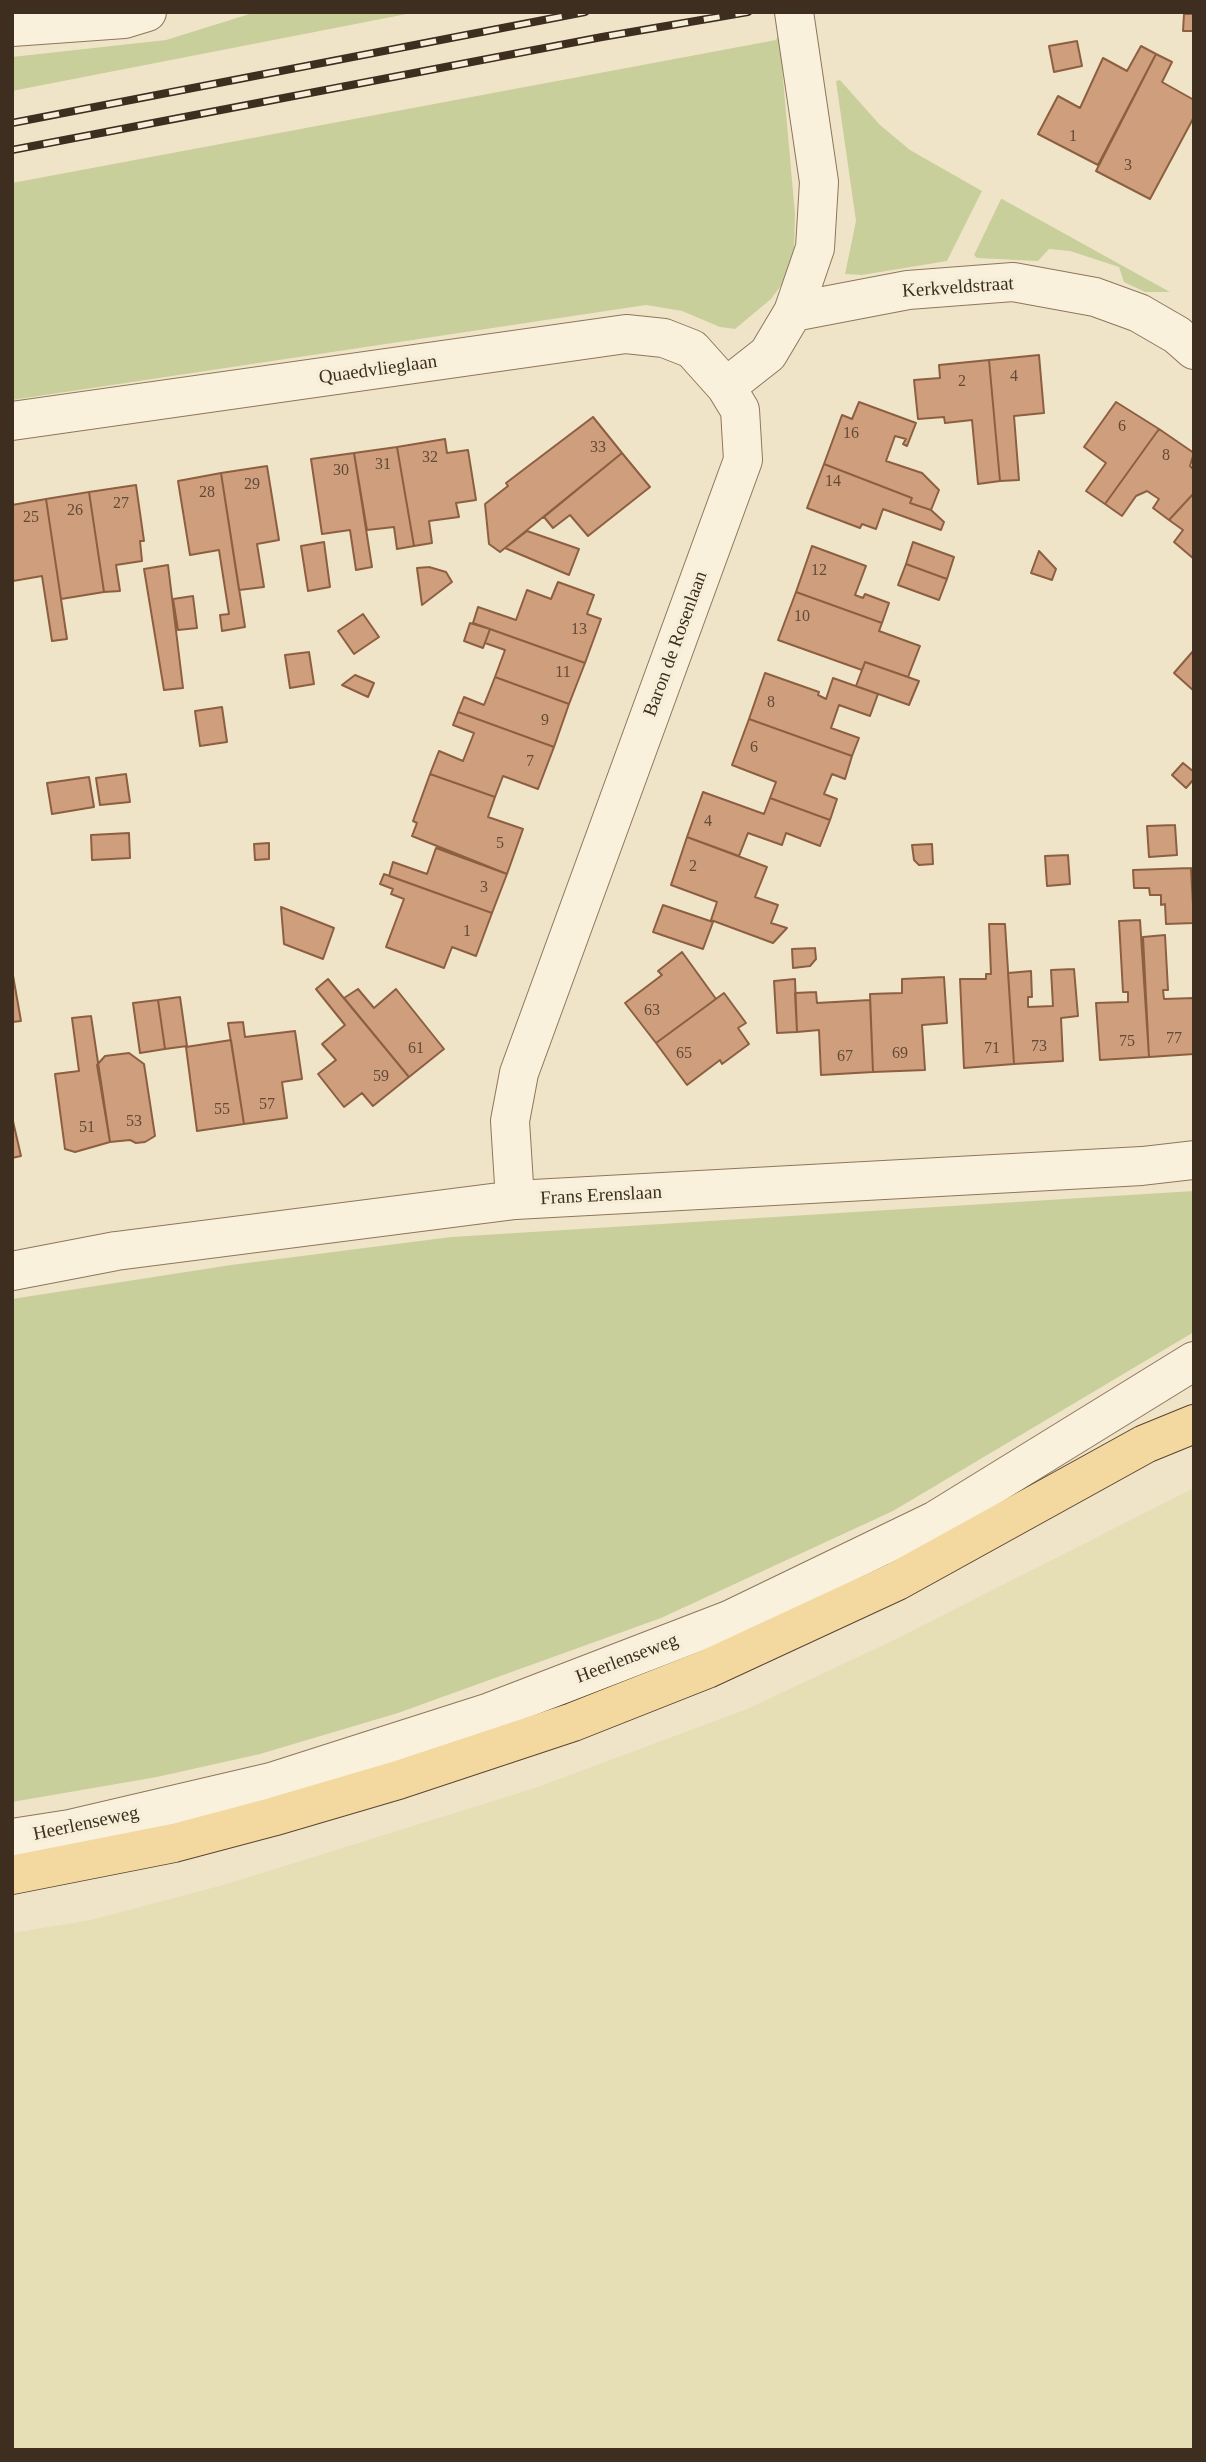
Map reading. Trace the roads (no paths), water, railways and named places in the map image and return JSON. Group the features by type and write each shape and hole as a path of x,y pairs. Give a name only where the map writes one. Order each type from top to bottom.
{"main road":[{"name":"Heerlenseweg","path":"1146,1444 1194,1409"},
{"name":"Heerlenseweg","path":"12,1874 161,1846 272,1817 398,1780 573,1722 707,1669 897,1581 1146,1444 1194,1423"}],"street":[{"path":"12,27 124,19 147,12"},
{"path":"726,387 768,354 793,312 815,247 819,182 794,12"},
{"name":"Kerkveldstraat","path":"793,312 908,290 1013,282 1095,297 1188,332"},
{"name":"Quaedvlieglaan","path":"12,421 626,334 664,338 692,349 726,387"},
{"name":"Baron de Rosenlaan","path":"515,1200 510,1121 519,1073 743,460 740,410 726,387"},
{"name":"Frans Erenslaan","path":"12,1270 116,1251 515,1200 1142,1167 1194,1160"},
{"name":"Heerlenseweg","path":"12,1838 70,1829 271,1782 490,1712 729,1620 936,1520 1194,1361"}],"railway":[{"path":"12,123 585,12"},
{"path":"12,150 602,37 748,12"}]}
